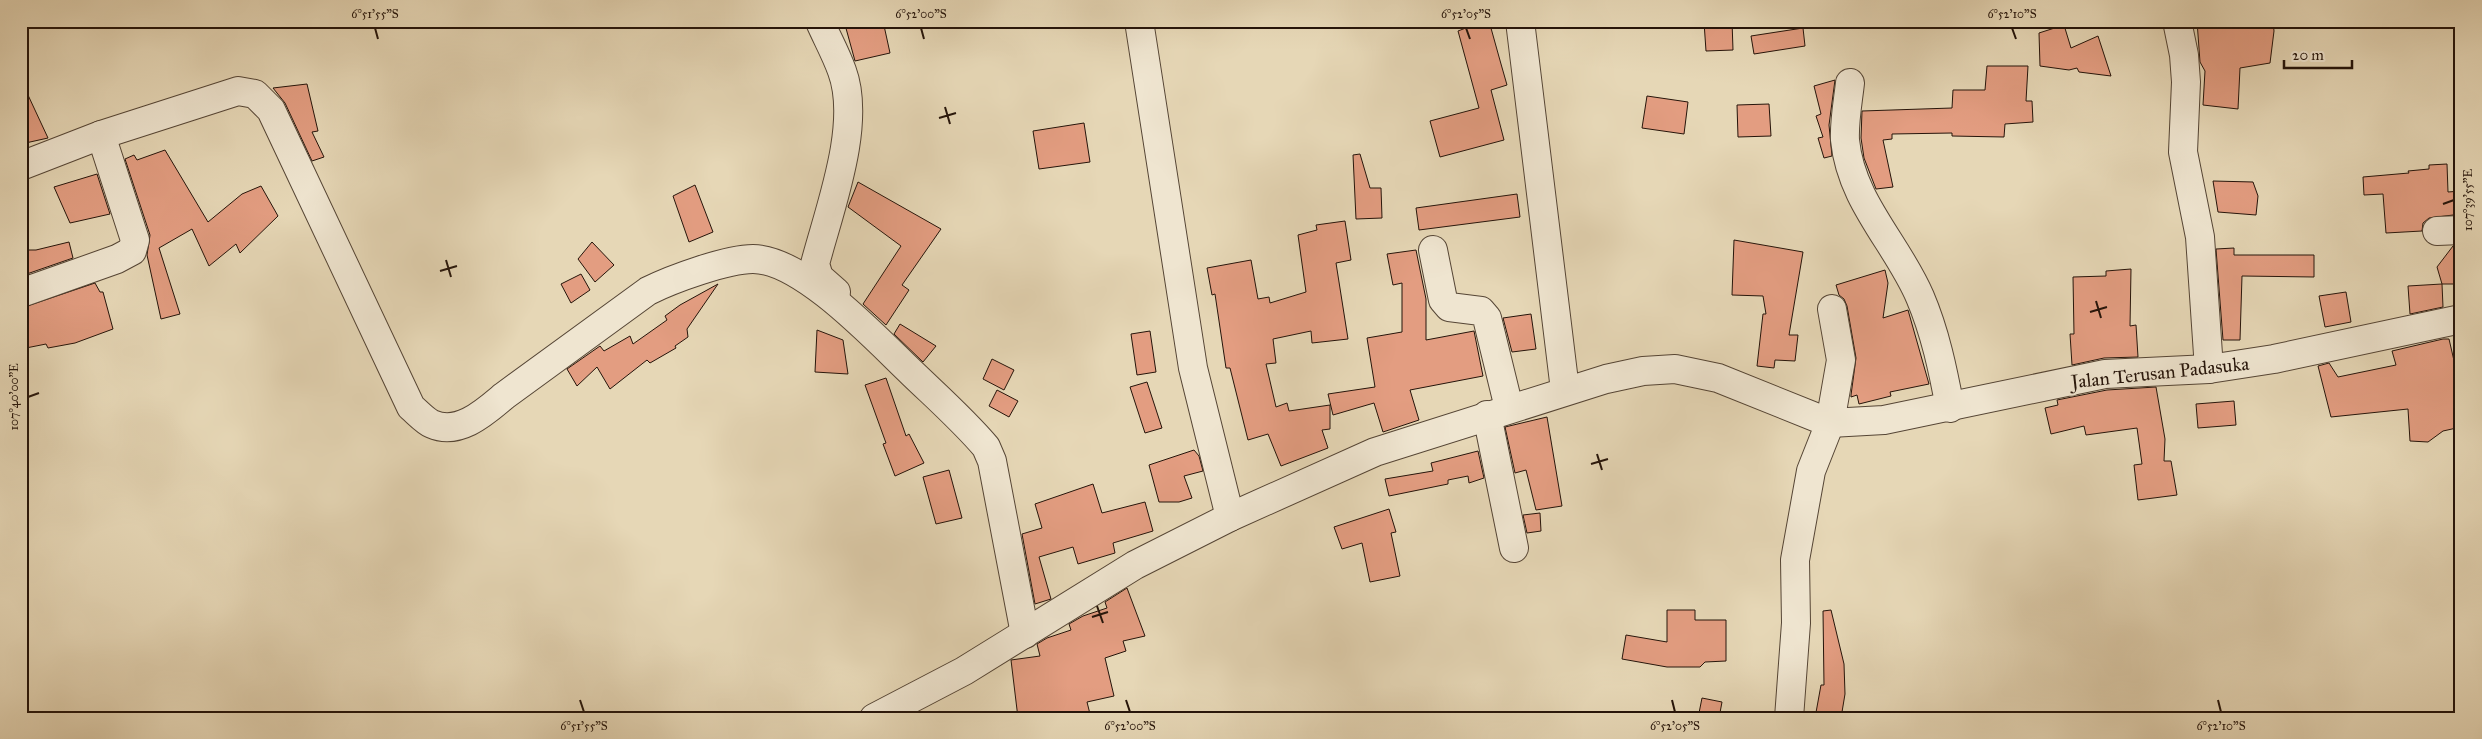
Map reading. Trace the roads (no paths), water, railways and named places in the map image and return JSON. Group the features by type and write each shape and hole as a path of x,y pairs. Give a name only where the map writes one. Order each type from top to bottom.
{"street":[{"path":"1140,21 1193,368 1230,516"},
{"path":"1520,21 1565,390"},
{"path":"2177,21 2186,82 2183,152 2200,237 2209,369"},
{"path":"820,22 843,72 849,114 846,143 815,264 819,277 841,297 840,304"},
{"path":"1850,83 1845,139 1850,164 1870,215 1919,296 1930,321 1941,361 1950,408"},
{"path":"21,166 101,135 238,91 255,94 271,110 411,407 432,424 453,428 482,415 504,396 648,291 673,279 752,259 773,262 809,282 840,304 986,447 992,461 1026,634"},
{"path":"21,293 118,259 132,251 135,240 101,135"},
{"path":"1433,250 1443,300 1449,307 1481,311 1487,318 1514,548"},
{"path":"1789,718 1796,623 1795,560 1811,471 1830,423 1841,360 1832,309"},
{"name":"Jalan Terusan Padasuka","path":"1830,423 1884,420 1950,408 2002,394 2104,374 2209,369 2274,359 2461,319"},
{"path":"874,718 964,671 1135,565 1230,516 1375,452 1565,390 1643,371 1675,369 1718,378 1830,423"}]}
